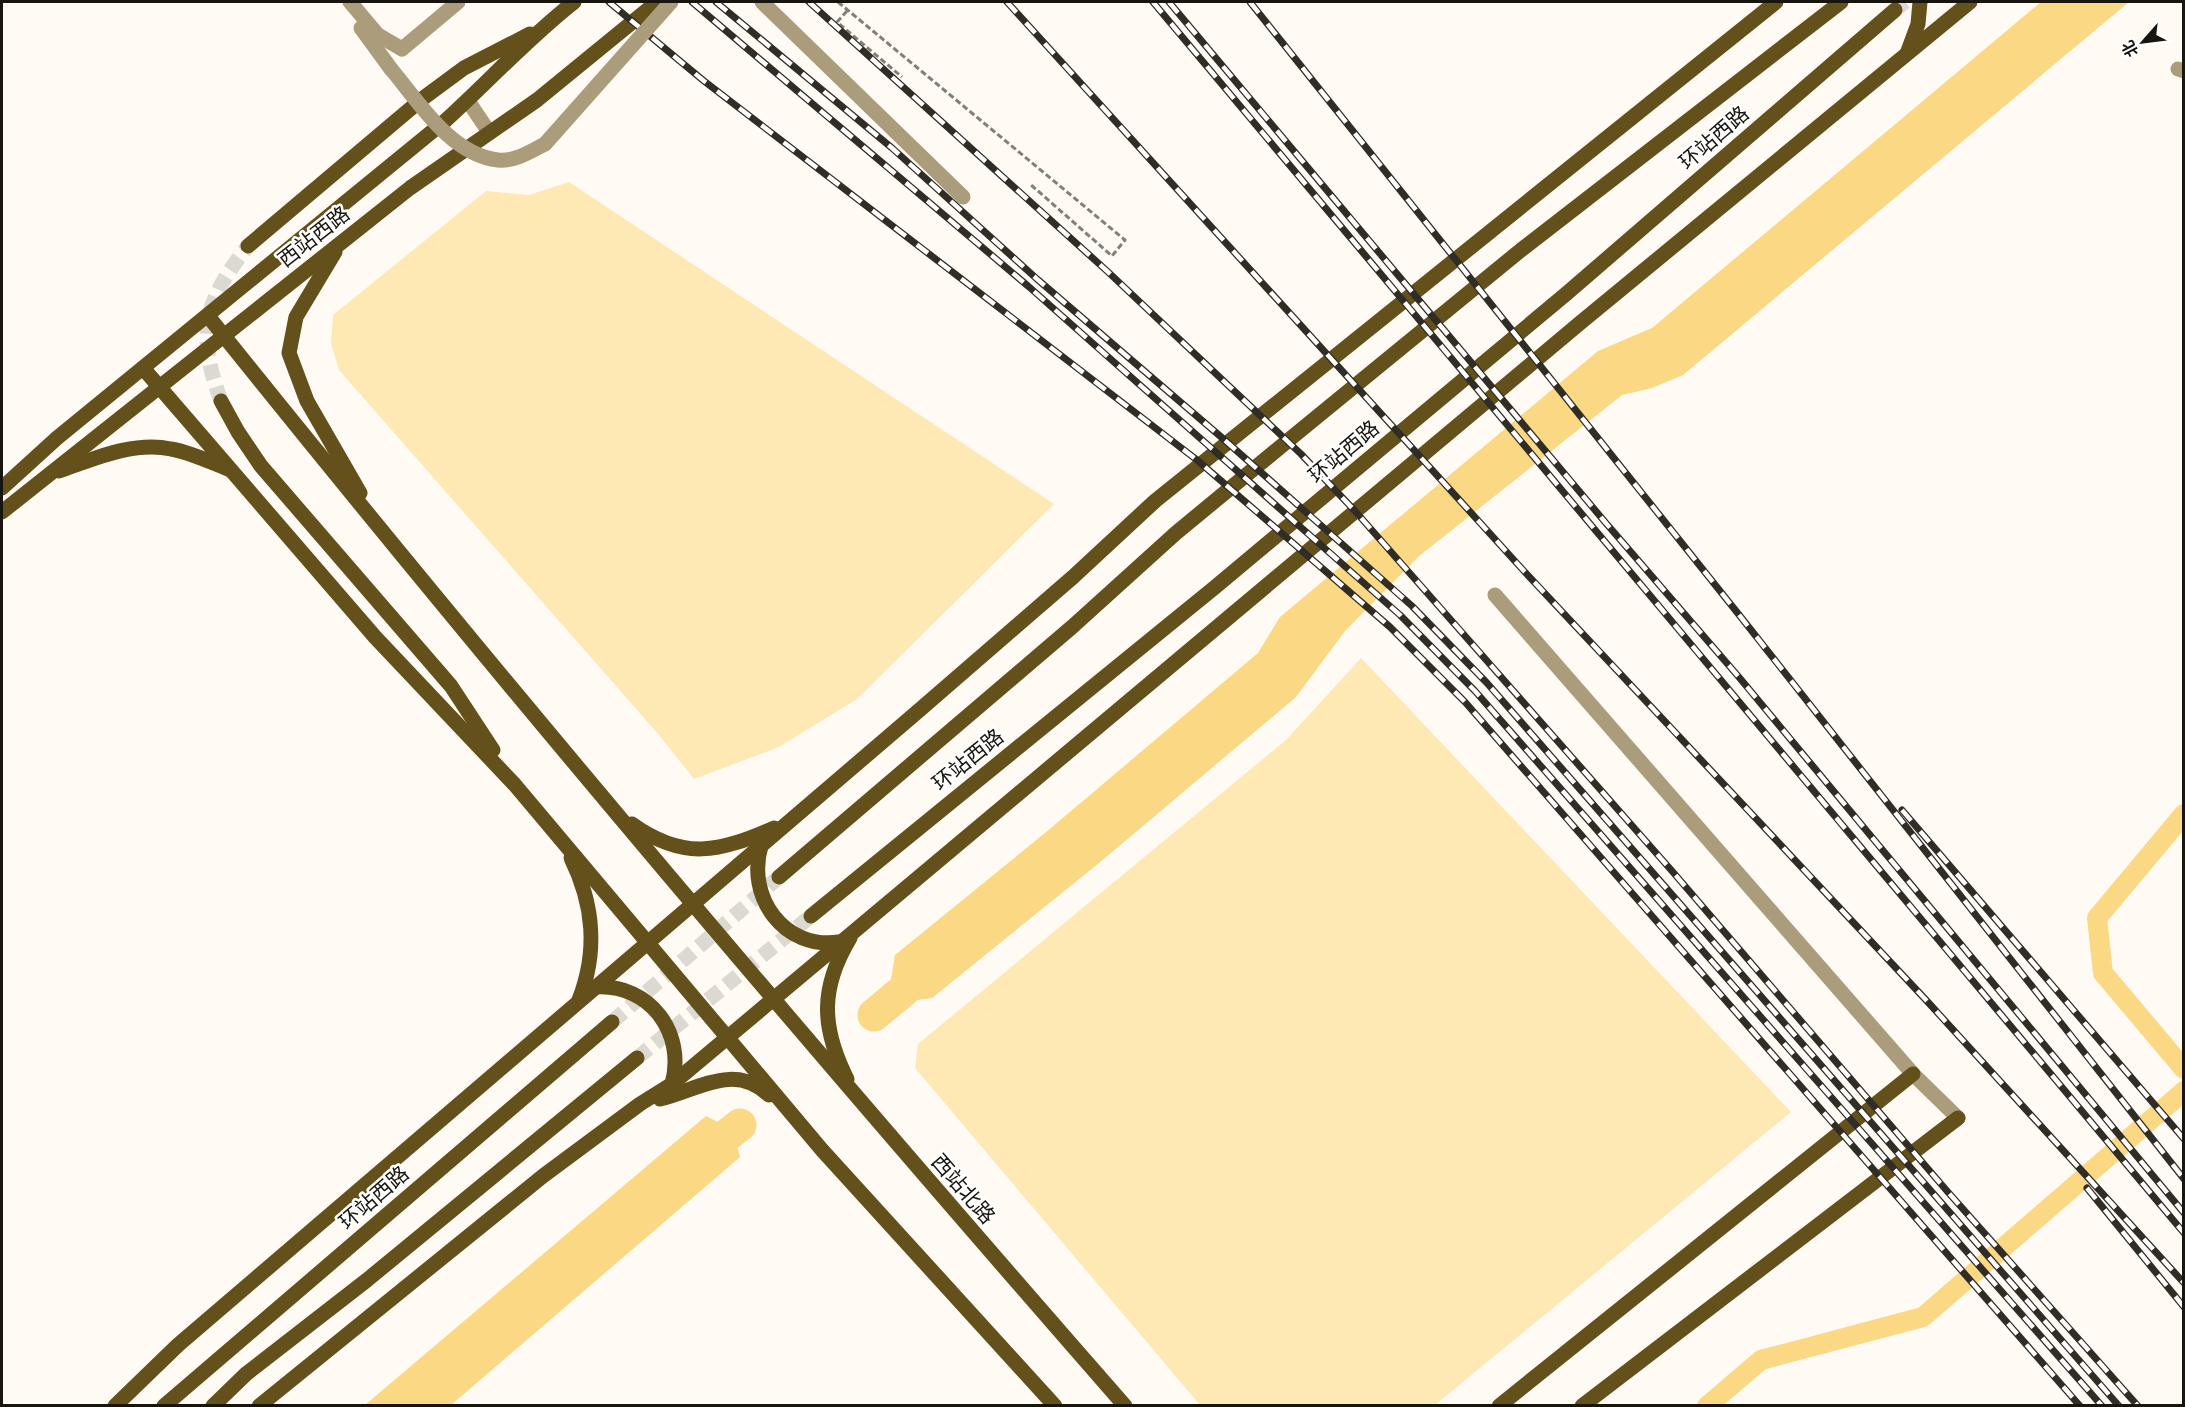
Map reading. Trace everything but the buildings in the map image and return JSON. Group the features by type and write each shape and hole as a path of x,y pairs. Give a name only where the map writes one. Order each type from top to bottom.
{"main road":[{"name":"西站西路","path":"2,488 57,438 468,100 538,31 574,2"},
{"name":"西站西路","path":"2,512 410,188 550,90 657,2"},
{"path":"115,1406 194,1331 1073,577 1155,501 1776,2"},
{"name":"环站西路","path":"779,878 1072,627 1176,533 1296,434 1521,250 1841,2"},
{"path":"1907,54 1918,24 1920,2"},
{"path":"259,1406 543,1176 640,1104 672,1084 856,927 1589,315 1971,2"},
{"name":"环站西路","path":"811,916 1287,528 1566,294 1895,10"},
{"path":"248,246 422,99 464,68 538,31"},
{"path":"342,242 296,317 289,353 307,401 383,534"},
{"path":"208,316 383,534 613,810 646,834 666,844 688,850 728,846 788,823"},
{"path":"143,368 375,637 515,785 800,1124 1055,1406"},
{"path":"221,400 238,432 261,466 451,686 515,785"},
{"path":"47,475 105,455 143,446 172,449 229,469"},
{"name":"西站北路","path":"613,810 858,1101 1125,1406"},
{"path":"560,837 577,871 590,913 590,967 578,1002"},
{"path":"761,846 756,876 759,891 766,906 786,927 800,937 826,944 839,942"},
{"path":"856,927 830,981 826,1018 838,1062 858,1101"},
{"path":"596,987 626,990 637,995 658,1013 675,1044 676,1070 672,1084"},
{"name":"环站西路","path":"164,1406 612,1022"},
{"path":"213,1406 246,1374 367,1280 637,1058"},
{"path":"1499,1406 1913,1074"},
{"path":"640,1104 715,1080 740,1079 765,1091 800,1124"},
{"path":"1582,1406 1958,1118"}],"street":[{"path":"341,2 391,69 447,134 471,152 499,160 522,156 545,144 671,2"},
{"path":"350,2 378,35 402,49 458,2"},
{"path":"762,2 963,197"},
{"path":"468,100 489,132"},
{"path":"1495,595 1913,1074 1958,1118"}],"path":[{"path":"838,2 1125,240 1112,256 1030,184"},
{"path":"847,10 837,21 902,77"}],"shaded area":[{"path":"2041,2 2129,2 1683,375 1652,388 1622,395 1418,557 1345,631 1296,697 1099,863 932,998 887,1004 895,955 1045,833 1258,653 1280,617 1598,351 1652,328"},
{"path":"569,182 1054,504 857,699 779,747 694,779 659,735 339,370 331,343 333,315 486,191 529,195"},
{"path":"1361,658 1791,1112 1435,1405 1200,1405 915,1068 918,1044 1286,740"},
{"path":"706,1116 733,1130 740,1157 451,1405 365,1405"}],"waterway":[{"path":"2184,814 2097,918 2103,973 2184,1069"},
{"path":"874,1015 922,975"},
{"path":"1707,1406 1761,1360 1923,1317 2184,1091"},
{"path":"699,1157 740,1125"}],"tunnel":[{"path":"1895,10 1905,2"},
{"path":"221,401 208,356 209,319 222,284 248,246"},
{"path":"612,1022 779,877"},
{"path":"637,1058 811,916"}],"railway":[{"path":"609,2 704,81 1197,460 1390,627 1465,702 2080,1406"},
{"path":"692,2 1028,286 1400,615 1475,691 2102,1406"},
{"path":"716,2 892,148 1037,279 1220,436 1412,606 1487,683 2119,1406"},
{"path":"809,2 1107,271 1301,454 1355,511 1672,871 1947,1191 2138,1406"},
{"path":"1007,2 1523,570 1926,1000 2184,1283"},
{"path":"1153,2 2184,1233"},
{"path":"1169,2 1605,522 1738,676 2184,1213"},
{"path":"1250,2 1740,616 2184,1179"},
{"path":"1902,810 2184,1139"},
{"path":"2087,1188 2184,1307"}]}
